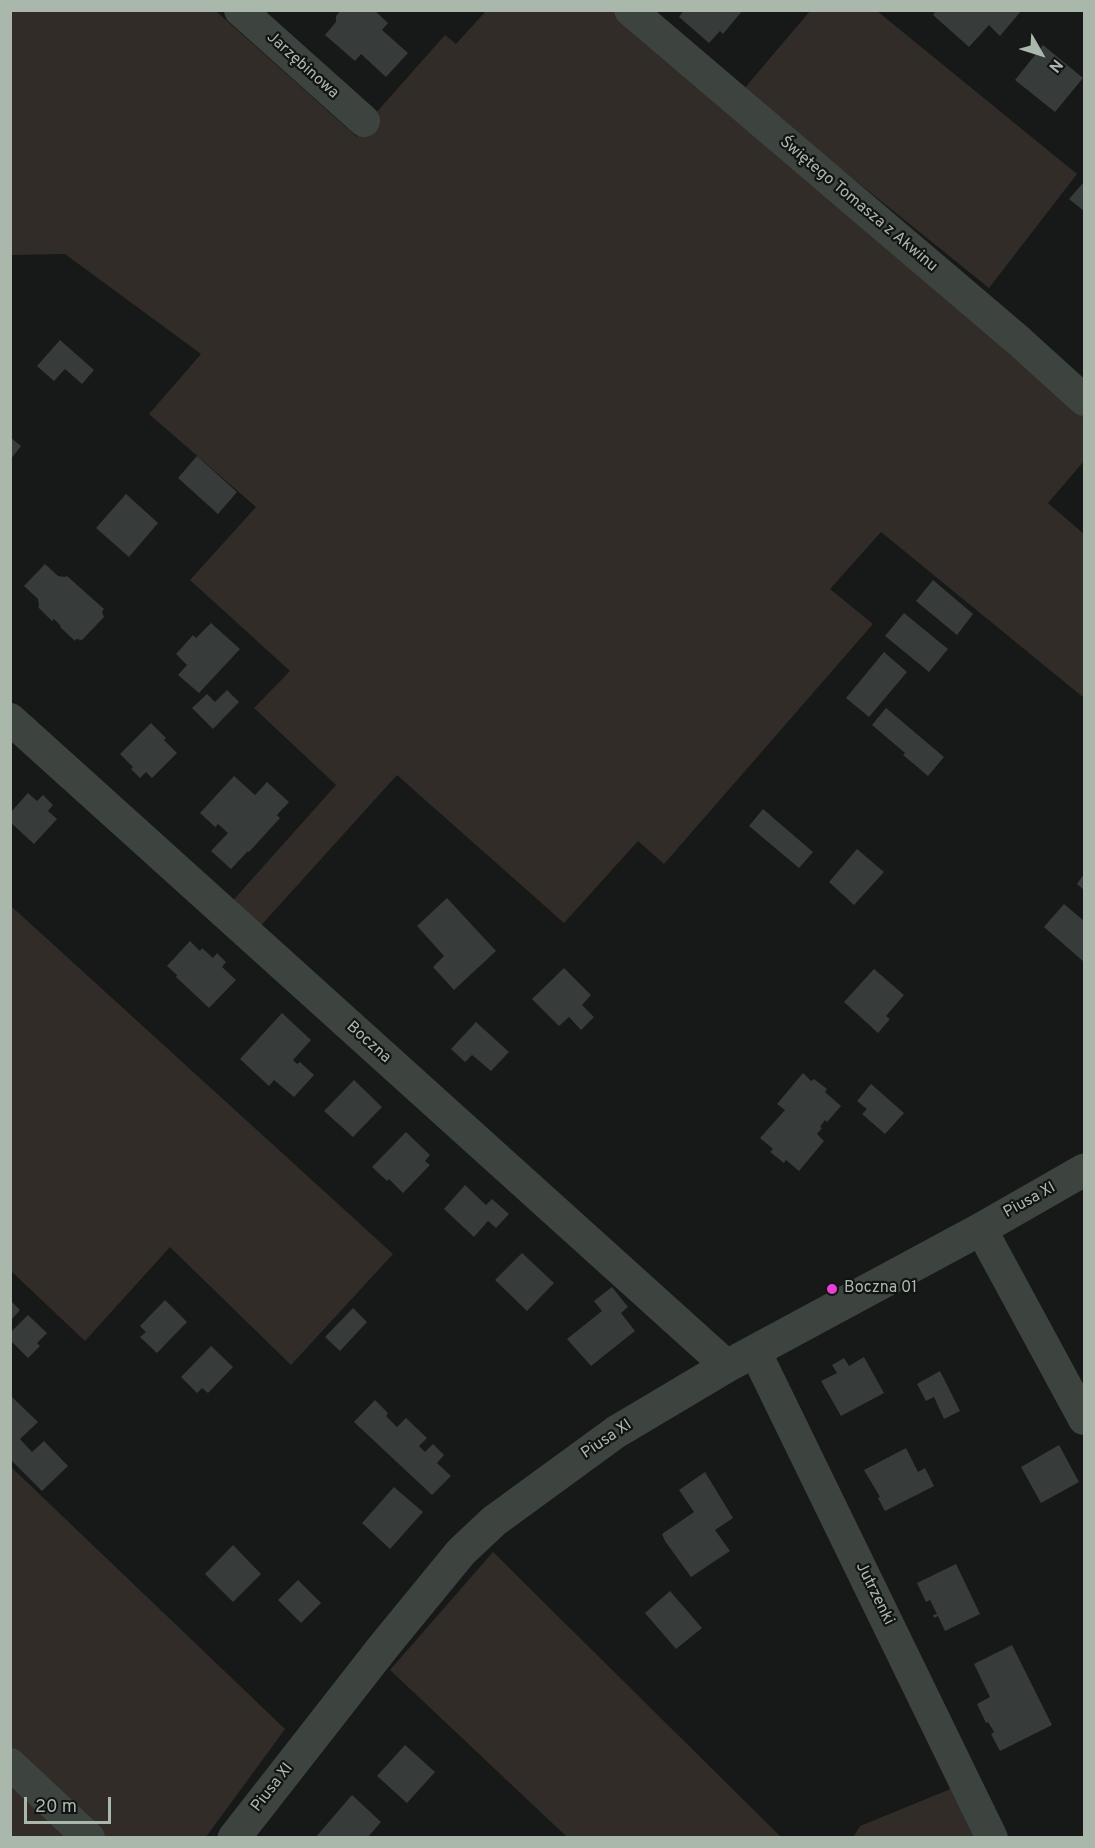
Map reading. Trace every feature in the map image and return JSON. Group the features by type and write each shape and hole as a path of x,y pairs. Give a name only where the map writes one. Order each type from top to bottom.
{"street":[{"name":"Jarzębinowa","path":"240,10 364,121"},
{"name":"Świętego Tomasza z Akwinu","path":"630,10 1019,341 1084,400"},
{"name":"Boczna","path":"10,720 727,1366"},
{"name":"Piusa XI","path":"234,1838 384,1646 461,1552 494,1521 616,1432 727,1366 981,1229 1084,1170"},
{"path":"981,1229 1084,1419"},
{"name":"Jutrzenki","path":"755,1351 992,1838"},
{"path":"10,1764 88,1838"}],"shaded area":[{"path":"10,11 216,11 357,137 445,35 456,44 486,11 617,11 901,255 1084,418 1084,461 1048,503 1084,534 1084,698 881,532 830,589 873,624 664,864 638,841 564,923 397,775 256,931 228,906 336,785 254,708 290,671 190,580 256,507 149,414 201,354 65,254 11,255"},
{"path":"810,11 877,11 1077,174 989,288 743,90"},
{"path":"11,906 393,1254 291,1365 170,1247 85,1341 11,1271"},
{"path":"10,1466 285,1729 206,1837 99,1837 11,1760"},
{"path":"493,1552 781,1837 567,1837 390,1670"},
{"path":"11,1784 65,1837 11,1837"},
{"path":"953,1788 977,1838 853,1838 860,1826"}],"building":[{"path":"341,10 374,10 388,23 382,30 408,53 386,77 361,54 355,61 325,35 336,22 336,16"},
{"path":"684,10 743,10 723,34 720,31 709,43 679,17"},
{"path":"936,10 1022,10 1000,36 989,25 969,47 933,15"},
{"path":"1043,45 1083,78 1055,112 1015,80"},
{"path":"1084,184 1084,211 1069,199"},
{"path":"60,340 94,370 82,384 65,369 54,381 37,366"},
{"path":"10,437 21,446 10,460"},
{"path":"197,456 237,492 218,514 178,478"},
{"path":"126,494 158,523 129,557 96,528"},
{"path":"45,564 58,576 67,576 104,609 102,612 104,617 82,640 76,639 75,641 54,619 52,621 38,607 38,599 24,586"},
{"path":"933,580 973,614 957,635 916,601"},
{"path":"904,613 948,649 929,672 885,636"},
{"path":"211,623 240,649 199,693 178,675 187,665 176,654 193,635 196,638"},
{"path":"884,652 907,672 869,717 846,698"},
{"path":"227,690 239,702 213,729 192,708 207,694 215,702"},
{"path":"886,708 944,757 928,776 872,725"},
{"path":"151,723 177,753 152,778 146,772 140,778 120,754"},
{"path":"234,776 255,795 267,782 289,802 277,815 280,818 231,869 211,851 228,833 218,824 215,827 200,813"},
{"path":"28,793 37,801 43,795 53,805 48,811 57,819 34,844 10,822 10,813"},
{"path":"763,809 813,852 799,868 749,826"},
{"path":"857,849 884,872 854,905 829,882"},
{"path":"1084,874 1084,890 1077,884"},
{"path":"447,898 496,951 454,990 433,967 444,956 417,926"},
{"path":"1064,904 1084,921 1084,962 1044,927"},
{"path":"190,941 200,951 202,948 213,958 217,953 226,962 222,967 236,980 209,1008 167,966"},
{"path":"564,968 591,995 582,1005 594,1017 581,1030 569,1017 559,1026 532,999"},
{"path":"874,969 904,995 886,1016 890,1019 878,1033 844,1002"},
{"path":"282,1013 311,1040 293,1060 297,1064 300,1062 314,1075 294,1097 274,1080 269,1086 240,1059"},
{"path":"476,1022 509,1052 491,1071 472,1055 465,1062 451,1049"},
{"path":"803,1073 811,1081 814,1079 827,1089 825,1092 841,1106 820,1127 822,1128 817,1134 824,1141 799,1171 786,1160 784,1163 770,1152 773,1149 760,1138 785,1110 777,1104"},
{"path":"354,1080 382,1107 353,1137 324,1111"},
{"path":"871,1084 904,1113 885,1134 862,1114 867,1109 857,1101"},
{"path":"406,1132 430,1155 425,1161 430,1165 403,1193 372,1167"},
{"path":"465,1185 486,1205 492,1199 509,1214 496,1228 488,1221 474,1237 444,1209"},
{"path":"522,1253 554,1283 527,1311 495,1280"},
{"path":"612,1287 628,1307 621,1313 635,1331 591,1366 567,1339 602,1311 594,1301"},
{"path":"10,1300 20,1310 10,1321"},
{"path":"165,1300 187,1322 157,1353 140,1337 146,1332 140,1326"},
{"path":"353,1308 367,1322 340,1351 325,1337"},
{"path":"28,1315 47,1333 37,1343 40,1346 28,1358 10,1340 10,1333"},
{"path":"211,1346 233,1367 208,1393 202,1388 197,1393 181,1377"},
{"path":"864,1357 884,1393 841,1416 821,1381 837,1373 832,1365 844,1358 849,1366"},
{"path":"940,1371 960,1411 944,1419 934,1397 926,1401 917,1384"},
{"path":"12,1397 38,1422 20,1439 32,1452 44,1441 68,1466 42,1491 10,1459 10,1399"},
{"path":"375,1400 388,1413 386,1416 397,1427 406,1418 427,1438 419,1446 425,1452 433,1444 444,1455 437,1463 451,1476 432,1495 354,1422"},
{"path":"1059,1445 1079,1482 1041,1503 1021,1467"},
{"path":"906,1448 918,1472 925,1468 934,1486 885,1511 878,1498 880,1497 864,1470"},
{"path":"705,1472 733,1518 715,1530 730,1551 691,1577 662,1534 694,1512 679,1490"},
{"path":"394,1487 423,1512 390,1549 362,1523"},
{"path":"233,1545 261,1574 233,1602 205,1574"},
{"path":"956,1564 980,1614 945,1631 938,1616 934,1618 933,1615 937,1614 930,1600 926,1602 917,1583"},
{"path":"298,1580 321,1603 301,1623 278,1600"},
{"path":"670,1591 702,1628 676,1649 645,1613"},
{"path":"1012,1645 1052,1725 1000,1751 991,1734 994,1732 988,1722 986,1723 977,1704 990,1697 974,1664"},
{"path":"405,1745 435,1772 407,1803 377,1776"},
{"path":"352,1795 381,1822 367,1838 315,1838"}],"place":[{"name":"Boczna 01","path":"832,1289"}]}
